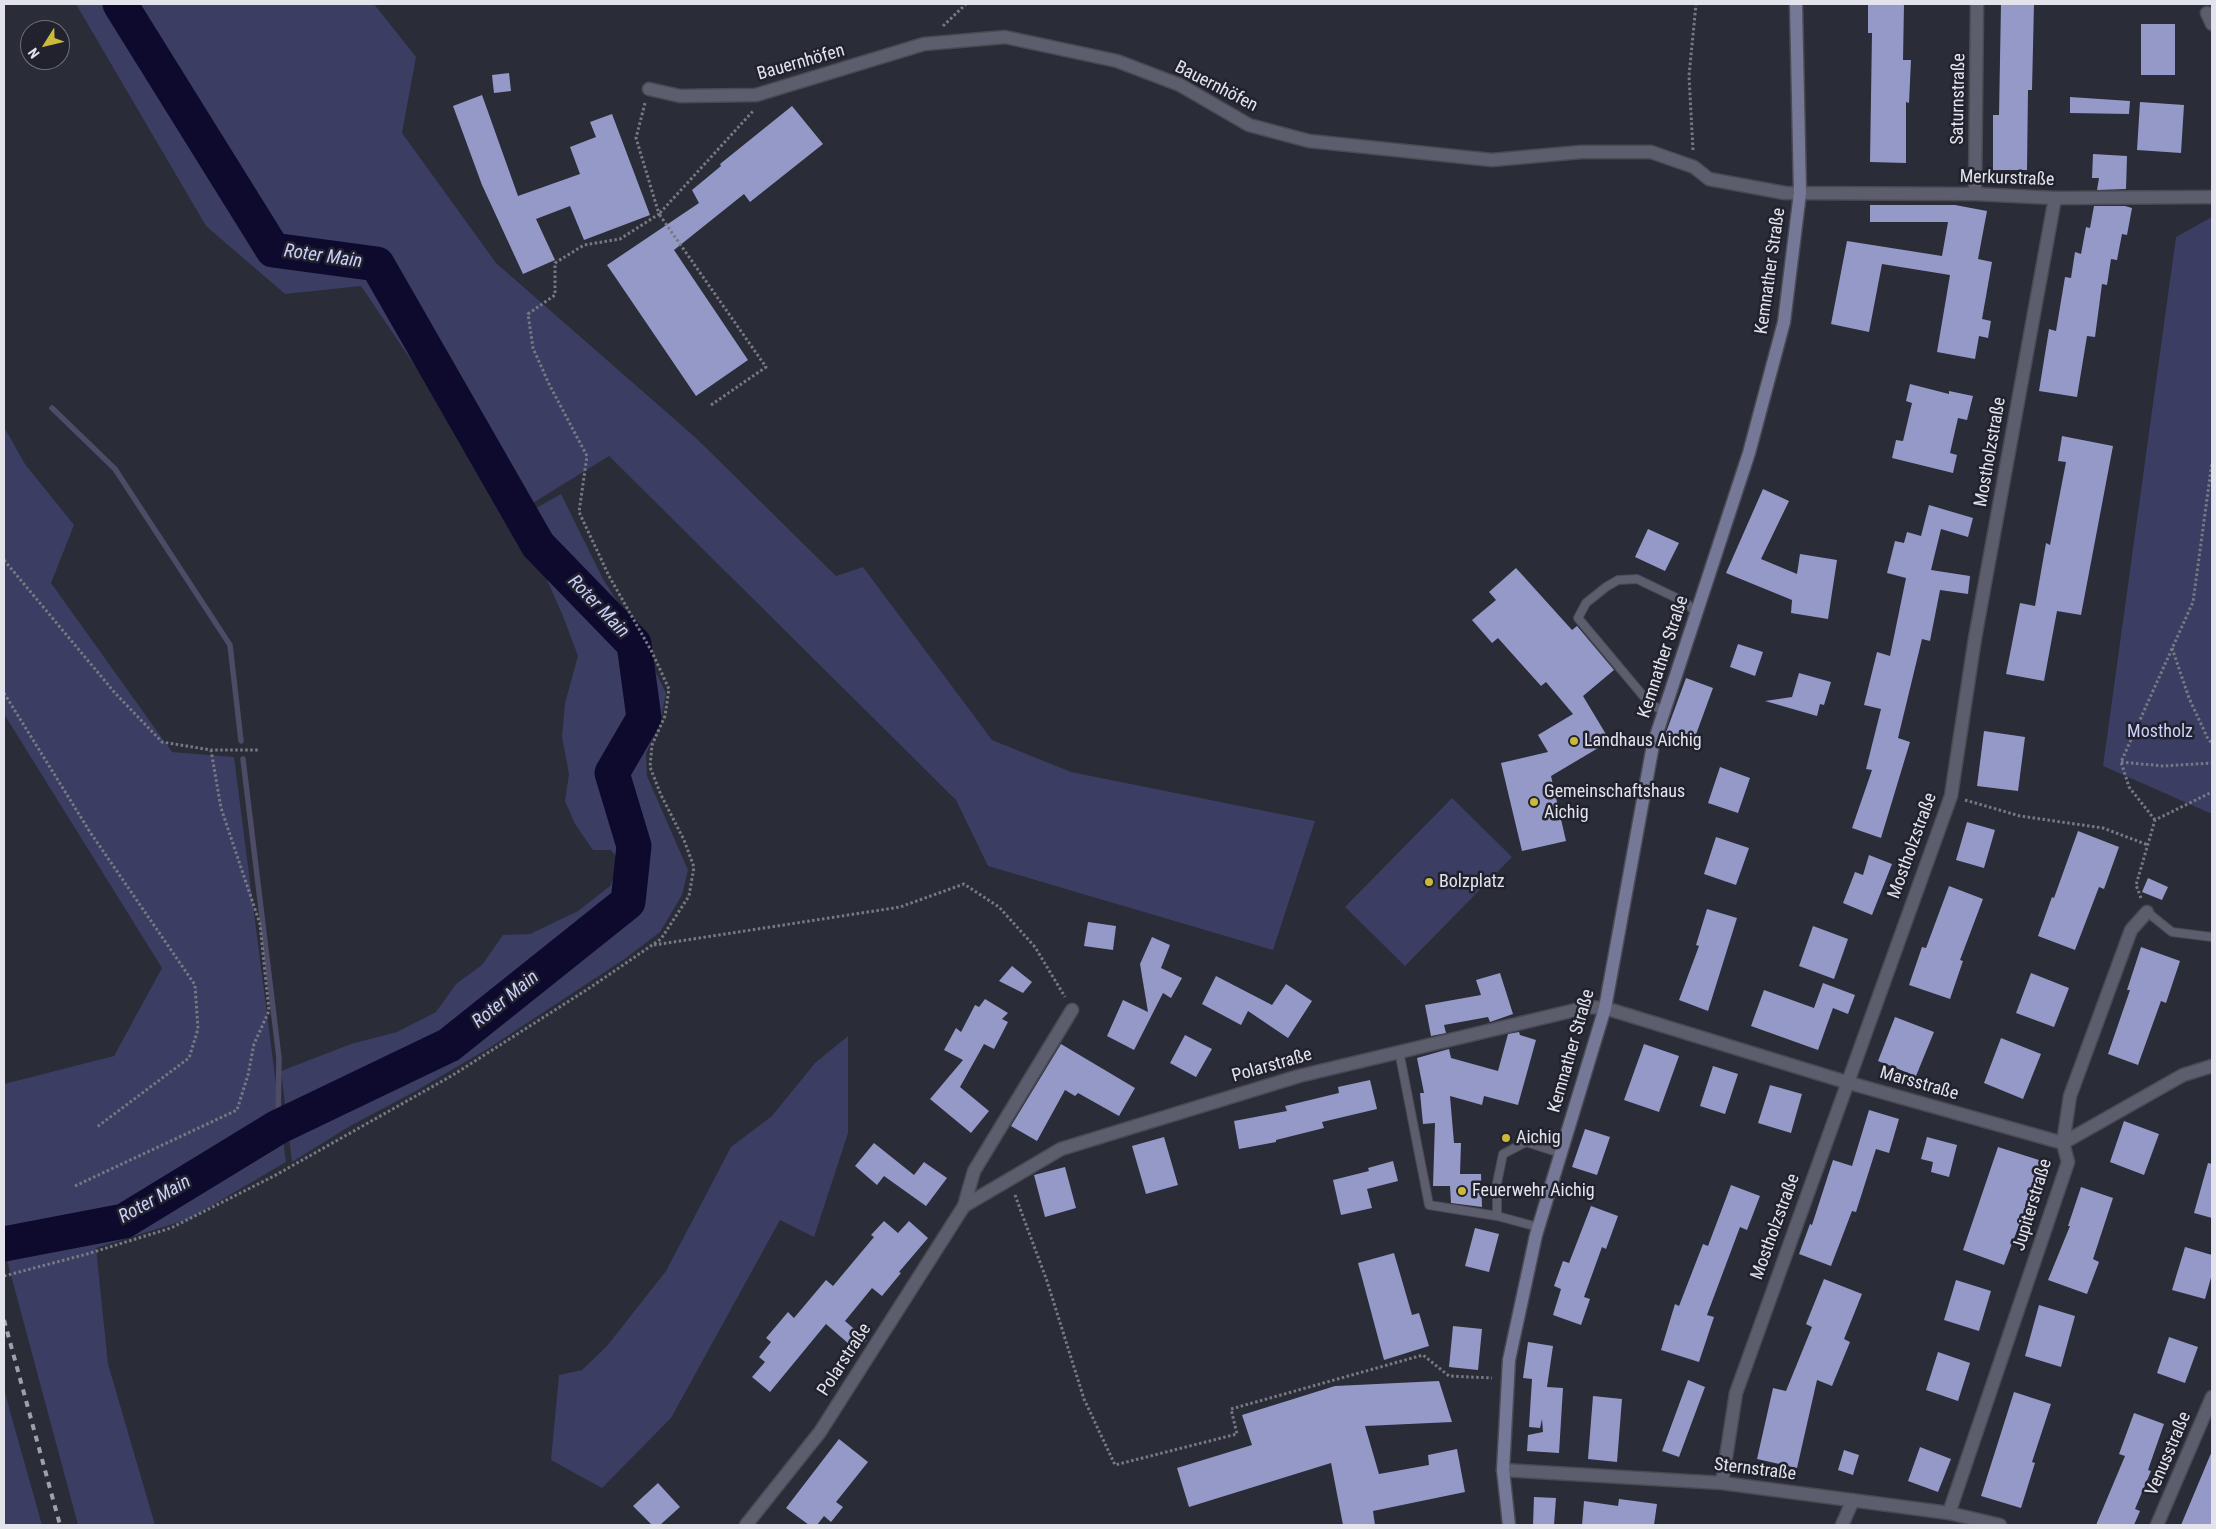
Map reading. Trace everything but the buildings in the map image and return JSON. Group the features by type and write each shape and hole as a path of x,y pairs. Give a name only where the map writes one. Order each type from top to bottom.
{"main road":[{"name":"Kemnather Straße","path":"1509,1525 1503,1470 1508,1360 1538,1227 1605,1008 1653,745 1749,453 1784,322 1800,193 1796,4"}],"street":[{"name":"Saturnstraße","path":"1975,194 1978,4"},
{"name":"Bauernhöfen","path":"649,89 680,96 756,95 924,44 1005,37 1117,61 1180,85 1249,125 1309,141 1492,160 1581,152 1651,152 1694,166 1709,179 1785,193 1800,193"},
{"name":"Merkurstraße","path":"1800,193 1975,194 2055,198 2212,197"},
{"name":"Mostholzstraße","path":"1722,1483 1736,1393 1846,1082 1951,796 1975,638 2055,198"},
{"name":"Jupiterstraße","path":"1949,1512 2068,1162 2063,1143 2070,1096 2131,930 2148,912"},
{"name":"Polarstraße","path":"964,1206 1060,1149 1261,1086 1399,1051 1588,1007 1605,1008"},
{"name":"Marsstraße","path":"1605,1008 1846,1082 2063,1143"},
{"name":"Polarstraße","path":"746,1525 820,1432 964,1206 974,1171 1072,1010"},
{"path":"2063,1143 2183,1075 2212,1066"},
{"name":"Venusstraße","path":"2158,1525 2212,1397"},
{"name":"Sternstraße","path":"1503,1470 1722,1483 1949,1512 2000,1525"},
{"path":"1842,1525 1853,1500"}],"lane":[{"path":"1664,711 1650,704 1624,676 1578,618 1586,603 1606,587 1618,580 1637,579 1685,602 1697,612"},
{"path":"2148,912 2172,932 2212,937"},
{"path":"1399,1051 1429,1205 1496,1216 1538,1227"},
{"path":"1496,1216 1497,1183 1503,1154 1526,1142 1560,1153"}],"path":[{"path":"1694,166 1689,76 1696,4"},
{"path":"649,89 636,138 659,214 766,367 711,405"},
{"path":"4,1276 87,1254 171,1228 265,1181 453,1075 591,987 661,939 689,896 694,867 684,840 661,795 650,767 652,745 665,716 669,689 652,652 609,576 579,512 587,456 549,384 533,348 528,314 555,296 555,263 584,245 620,239 659,214 754,112 756,95"},
{"path":"2155,820 2129,787 2121,762 2193,602 2212,462"},
{"path":"4,560 115,693 162,742 211,750 258,750"},
{"path":"2172,648 2189,698 2212,744"},
{"path":"4,693 90,832 195,985 198,1029 189,1058 97,1127"},
{"path":"75,1186 237,1110 248,1075 254,1044 269,1011 260,924 221,808 211,750"},
{"path":"2121,762 2163,766 2212,763"},
{"path":"2148,912 2136,885 2155,820 2212,792"},
{"path":"1951,796 2020,816 2103,828 2148,845"},
{"path":"651,946 900,907 964,884 999,907 1034,946 1072,1010"},
{"path":"1010,1180 1047,1281 1084,1399 1115,1465 1237,1434 1231,1408 1423,1355 1449,1376 1508,1379"}],"green space":[{"path":"76,4 374,4 416,57 402,133 496,263 696,438 836,576 863,567 992,740 1071,772 1315,821 1273,950 988,866 956,800 609,456 515,514 361,286 285,294 206,226"},
{"name":"Mostholz","path":"2212,217 2212,814 2103,766 2176,237"},
{"path":"4,427 25,464 74,525 51,583 172,752 234,757 286,1162 189,1219 96,1248 108,1364 155,1525 78,1525 4,1249 4,1084 114,1056 162,968 4,714"},
{"path":"561,494 603,579 631,623 666,693 661,719 646,754 647,776 688,870 682,895 660,932 626,958 489,1048 414,1092 350,1126 292,1162 281,1071 351,1044 397,1032 436,1012 456,984 482,965 503,935 530,934 578,911 610,886 620,862 611,850 593,850 575,824 565,801 569,774 562,737 565,703 578,656 540,564 512,522"},
{"name":"Bolzplatz","path":"1452,798 1512,857 1405,966 1345,907"},
{"path":"848,1036 848,1133 814,1237 780,1220 671,1418 602,1488 551,1460 559,1375 582,1370 607,1346 666,1271 731,1147 772,1116 815,1063"},
{"path":"4,1388 11,1415 42,1525 4,1525"}],"waterway":[{"name":"Roter Main","path":"4,1244 124,1221 278,1127 449,1045 628,902 634,846 612,773 644,718 634,644 538,545 377,264 273,250 120,4"},
{"path":"52,408 115,469 230,645 241,741"},
{"path":"243,759 279,1058 278,1127"}],"railway":[{"path":"4,1320 60,1525"}],"place":[{"name":"Landhaus Aichig","path":"1574,741"},
{"name":"Gemeinschaftshaus Aichig","path":"1534,802"},
{"name":"Bolzplatz","path":"1429,882"},
{"name":"Aichig","path":"1506,1138"},
{"name":"Feuerwehr Aichig","path":"1462,1191"}]}
